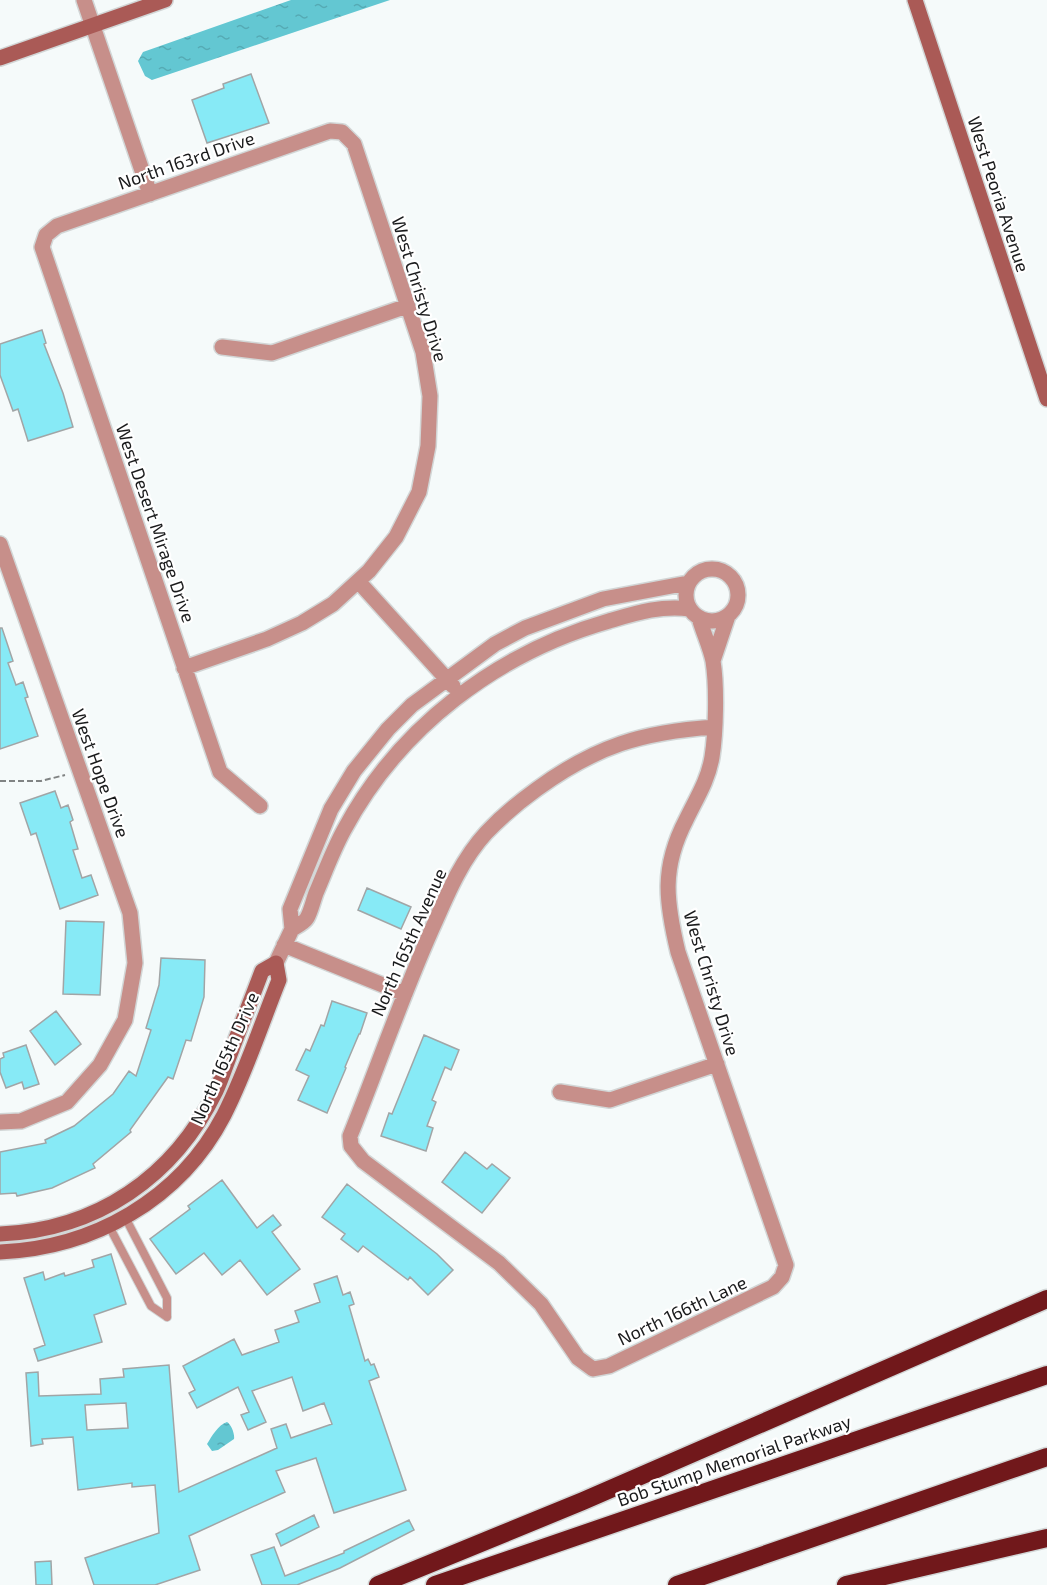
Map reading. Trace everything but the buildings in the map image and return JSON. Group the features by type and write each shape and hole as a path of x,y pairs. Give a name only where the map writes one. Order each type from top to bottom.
{"highway":[{"path":"378,1585 584,1501 1047,1299"},
{"name":"Bob Stump Memorial Parkway","path":"435,1585 1047,1375"},
{"path":"676,1585 1047,1457"},
{"path":"846,1585 1047,1538"}],"street":[{"path":"84,0 150,194"},
{"path":"0,58 165,0"},
{"name":"West Peoria Avenue","path":"915,0 1047,399"},
{"name":"North 163rd Drive","path":"46,236 57,226 330,131 342,132"},
{"name":"West Christy Drive","path":"184,668 267,639 302,624 333,604 369,571 396,537 419,492 428,446 429,396 423,352 354,144 342,132"},
{"name":"West Desert Mirage Drive","path":"46,236 42,247 220,772 260,806"},
{"path":"222,347 272,353 408,306"},
{"name":"West Hope Drive","path":"0,544 130,913 135,963 125,1020 100,1065 67,1102 21,1121 0,1122"},
{"path":"708,568 724,571 732,576 739,592 738,602 728,616 713,661 686,592 693,576 708,568"},
{"path":"358,581 461,694"},
{"path":"688,583 603,599 568,610 525,628 495,644 412,705 388,729 348,781 331,809 290,909 292,928 306,920 343,831 386,765 418,729 461,694 513,659 580,629 669,606 694,613 712,622 728,616"},
{"name":"West Christy Drive","path":"713,661 712,758 701,795 685,821 668,866 667,888 670,919 678,952 786,1265 782,1277"},
{"name":"North 165th Avenue","path":"593,1369 578,1358 541,1304 499,1263 363,1161 351,1146 350,1136 420,955 455,878 485,834 520,802 565,769 600,750 675,730 714,727"},
{"name":"North 165th Drive","path":"0,1252 56,1245 76,1240 125,1217 163,1192 180,1176 218,1125 279,980 276,963 292,928"},
{"path":"284,945 405,994"},
{"name":"North 165th Drive","path":"0,1234 39,1230 80,1218 124,1197 154,1175 189,1137 203,1114 217,1089 262,971 276,963"},
{"path":"560,1092 610,1100 717,1064"},
{"name":"North 166th Lane","path":"593,1369 609,1366 740,1305 773,1287 782,1277"}],"lane":[{"path":"109,1226 152,1306 167,1317 166,1298 125,1217"}],"path":[{"path":"0,781 41,781 79,770"}],"water":[{"path":"291,0 390,0 152,80 145,76 138,61 143,52"},
{"path":"227,1422 232,1429 234,1439 218,1450 212,1451 207,1444 218,1428"}]}
